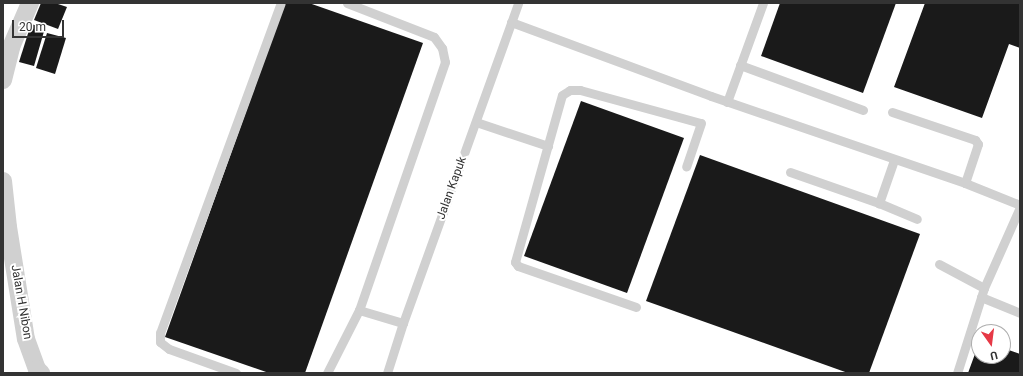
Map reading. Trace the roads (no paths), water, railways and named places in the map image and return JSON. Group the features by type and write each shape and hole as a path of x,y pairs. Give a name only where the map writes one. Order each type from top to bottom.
{"street":[{"path":"3,80 11,47 30,3"},
{"name":"Jalan H Nibon","path":"3,181 8,227 26,339 37,369 41,373"}],"lane":[{"path":"236,373 169,349 160,342 160,332 281,3"},
{"path":"327,373 359,310 445,62 442,48 434,36 347,3"},
{"name":"Jalan Kapuk","path":"387,373 403,323 518,3"},
{"path":"727,102 763,3"},
{"path":"510,22 727,102 965,183 1020,206 983,293 957,373"},
{"path":"740,65 863,110"},
{"path":"636,307 518,266 515,262 562,95 570,90 580,90 701,123 686,167"},
{"path":"892,112 974,140 978,144 965,183"},
{"path":"476,122 548,146"},
{"path":"880,202 894,160"},
{"path":"790,172 880,202 917,219"},
{"path":"939,264 983,293 1020,313"},
{"path":"359,310 403,323"}]}
